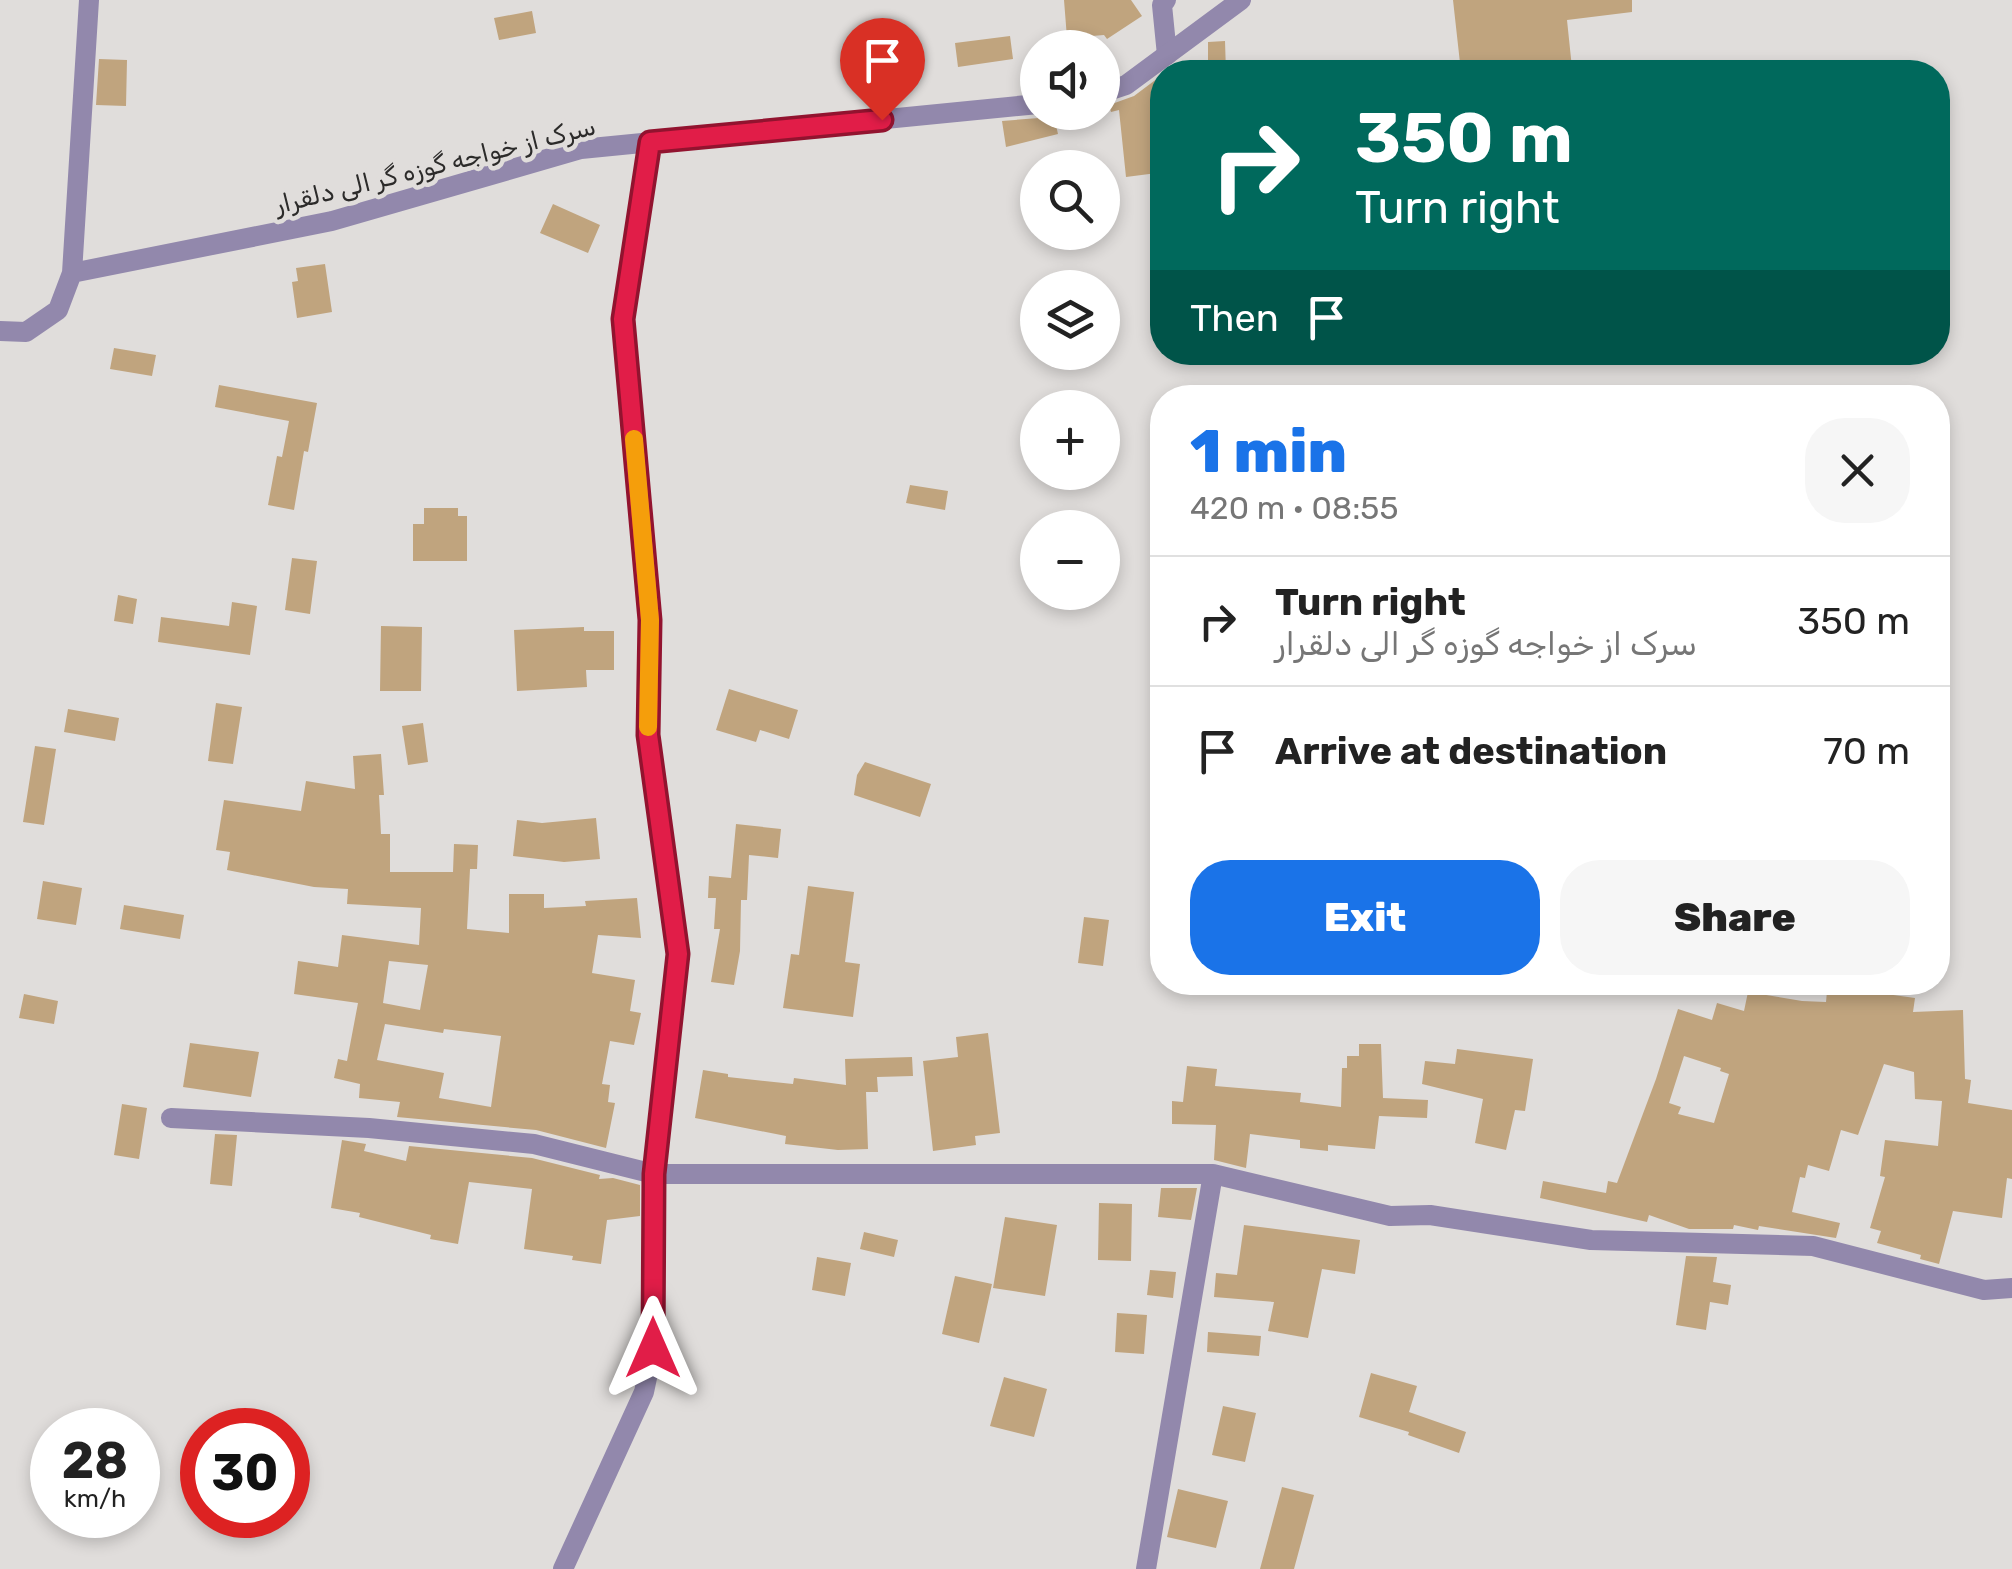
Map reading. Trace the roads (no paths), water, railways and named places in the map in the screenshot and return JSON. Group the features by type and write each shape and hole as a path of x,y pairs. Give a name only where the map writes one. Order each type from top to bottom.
{"street":[{"path":"0,332 26,332 58,310 72,273 89,0"},
{"path":"1166,0 1162,5 1167,55"},
{"path":"1160,60 1242,0"},
{"path":"1120,87 1150,67"},
{"name":"سرک از خواجه گوزه گر الی دلقرار","path":"72,273 332,221 581,149 1020,106"},
{"path":"563,1569 644,1392 653,1348 654,1174 678,954 648,735 650,620 623,319 650,142"},
{"path":"171,1118 369,1128 534,1144 654,1174 1213,1174 1390,1216 1430,1215 1590,1240 1813,1246 1984,1290 2012,1288"},
{"path":"1146,1569 1213,1174"}]}
